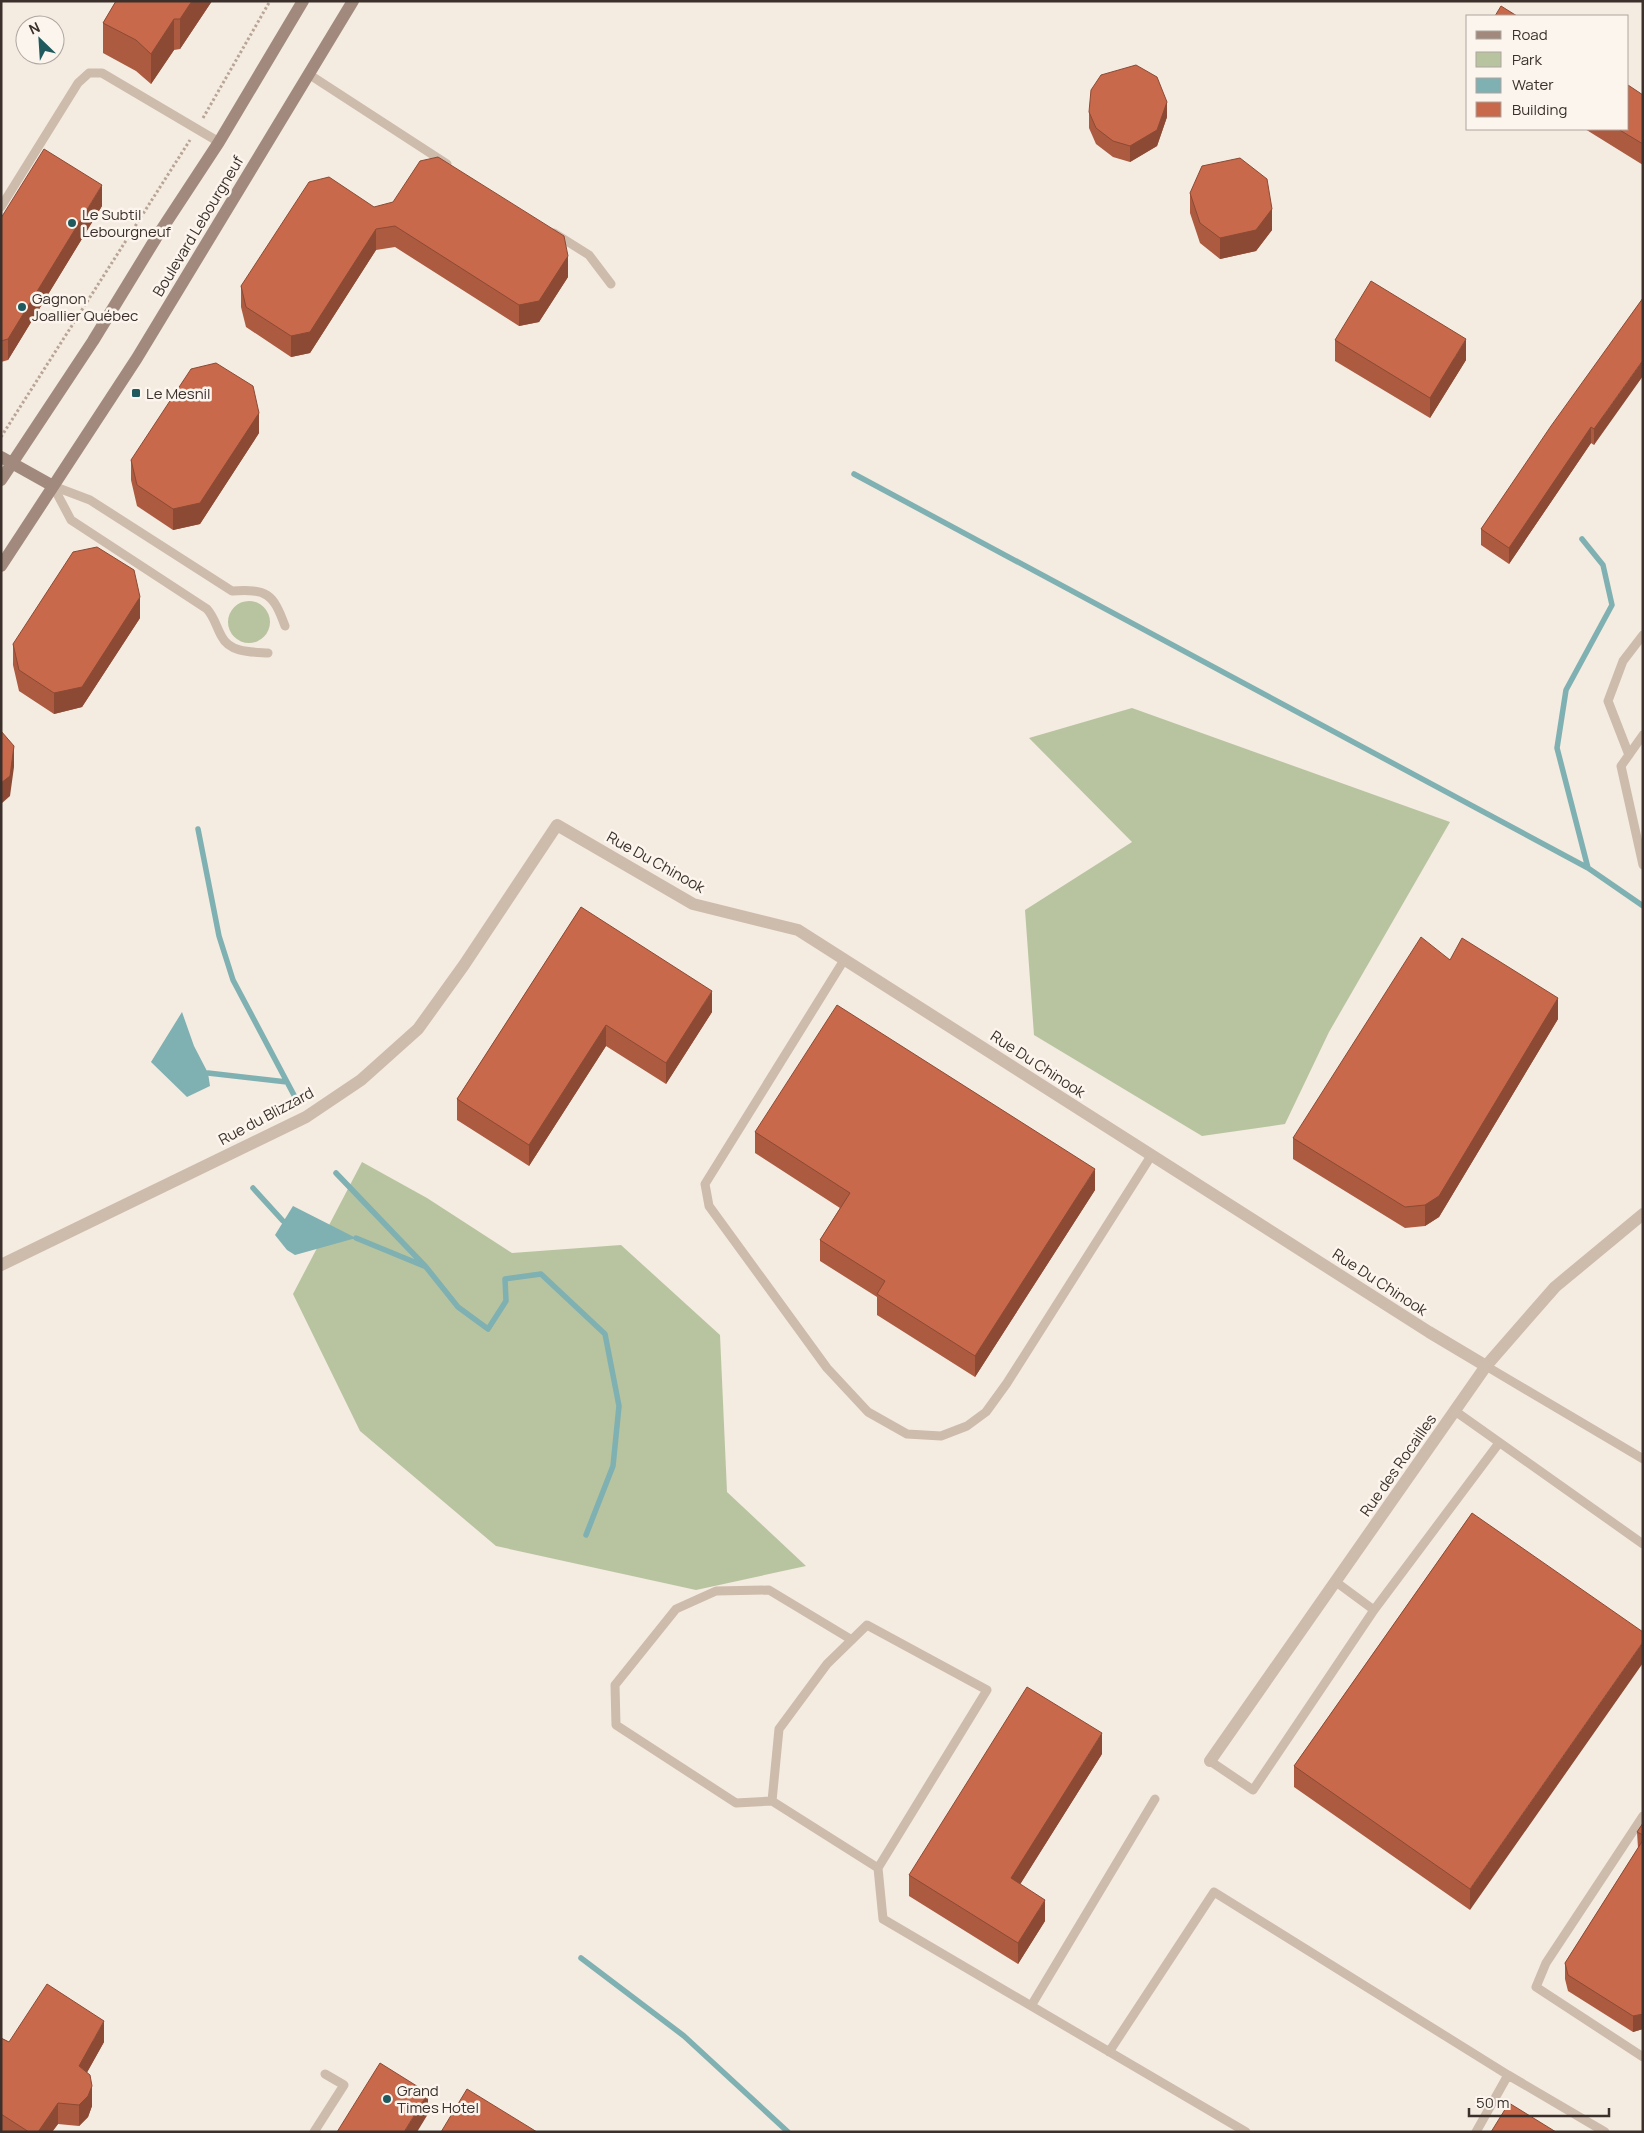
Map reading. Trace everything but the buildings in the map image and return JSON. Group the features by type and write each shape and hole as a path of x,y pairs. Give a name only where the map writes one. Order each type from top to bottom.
{"main road":[{"name":"Boulevard Lebourgneuf","path":"1,480 7,460 93,341 156,238 219,142 303,1"},
{"name":"Boulevard Lebourgneuf","path":"1,566 137,358 310,75 353,1"},
{"path":"7,460 53,486"}],"street":[{"name":"Rue Du Chinook","path":"557,825 693,904 798,930 1151,1156 1486,1366"},
{"name":"Rue du Blizzard","path":"1,1265 306,1117 361,1080 418,1029 464,965 557,825"},
{"name":"Rue des Rocailles","path":"1210,1762 1486,1366 1555,1287 1643,1214"}],"lane":[{"path":"1,207 78,83 89,73 102,73 219,142"},
{"path":"310,75 456,170"},
{"path":"547,228 589,255 611,284"},
{"path":"53,486 90,500 232,591 257,590 277,604 286,626"},
{"path":"53,486 71,520 207,610 214,617 222,639 239,651 268,653"},
{"path":"1629,755 1608,700 1623,661 1643,635"},
{"path":"1643,735 1621,766 1643,865"},
{"path":"844,960 705,1184 709,1206 719,1220 827,1368 868,1412 907,1434 941,1436 967,1426 986,1412 1007,1383 1151,1156"},
{"path":"1486,1366 1643,1459"},
{"path":"1455,1412 1643,1544"},
{"path":"1210,1762 1253,1790 1374,1610 1498,1443"},
{"path":"1336,1582 1374,1610"},
{"path":"852,1640 769,1590 716,1591 676,1609 615,1685 616,1725 736,1803 772,1801 878,1868"},
{"path":"772,1801 779,1729 827,1664 867,1625 987,1690 878,1868 883,1920 1246,2132"},
{"path":"1031,2006 1156,1799"},
{"path":"1643,1816 1546,1963 1536,1987 1643,2057"},
{"path":"1109,2052 1214,1892 1508,2075 1605,2132"},
{"path":"314,2132 344,2085 325,2074"},
{"path":"1476,2132 1508,2075"}],"path":[{"path":"202,120 270,1"},
{"path":"1,437 184,149"}],"green space":[{"path":"249,601 264,607 270,622 264,637 249,643 234,637 228,622 234,607"},
{"path":"1132,708 1450,822 1329,1032 1285,1124 1202,1136 1034,1035 1025,910 1132,842 1029,738"},
{"path":"362,1162 427,1198 512,1253 621,1245 720,1335 727,1492 806,1566 696,1590 496,1546 360,1431 293,1294"}],"water":[{"path":"182,1012 194,1046 208,1073 210,1086 187,1097 151,1062"},
{"path":"293,1206 356,1238 295,1255 287,1250 275,1235"}],"waterway":[{"path":"854,474 1588,868 1643,906"},
{"path":"1582,539 1603,565 1612,605 1566,690 1557,748 1588,868"},
{"path":"198,829 219,936 233,980 295,1097"},
{"path":"208,1073 287,1082"},
{"path":"336,1173 426,1267 458,1307 488,1329 506,1301 505,1279 541,1274 605,1334 619,1406 613,1466 586,1535"},
{"path":"253,1188 283,1221"},
{"path":"356,1238 424,1266"},
{"path":"581,1958 684,2036 788,2132"}],"place":[{"name":"Le Subtil Lebourgneuf","path":"72,223"},
{"name":"Gagnon Joallier Québec","path":"22,307"},
{"name":"Le Mesnil","path":"136,393"},
{"name":"Grand Times Hotel","path":"387,2099"}]}
